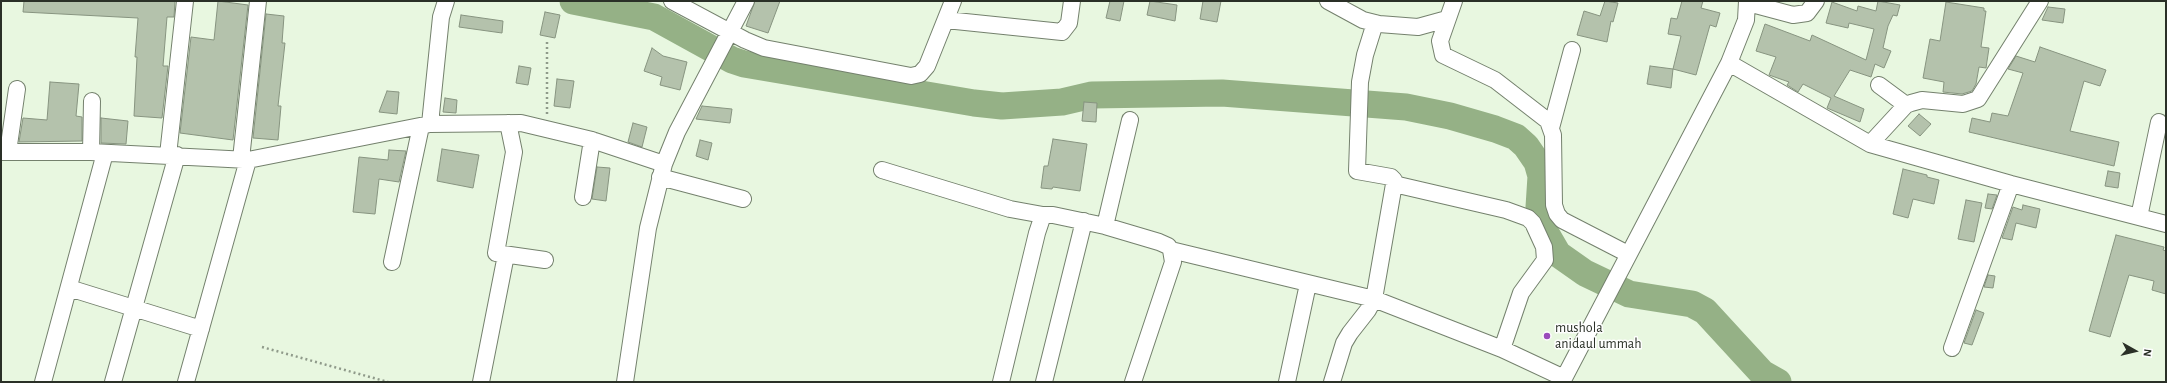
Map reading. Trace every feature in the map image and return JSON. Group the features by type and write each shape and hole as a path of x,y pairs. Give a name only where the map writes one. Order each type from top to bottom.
{"street":[{"path":"113,382 134,308 172,155 185,1"},
{"path":"186,382 244,160 258,1"},
{"path":"392,262 426,125 441,17 446,1"},
{"path":"672,1 728,35 764,48 911,76 920,74 927,66 953,1"},
{"path":"625,382 648,228 662,170 677,132 746,1"},
{"path":"946,20 1062,32 1069,23 1072,1"},
{"path":"1328,1 1350,14 1375,23 1418,27 1447,19"},
{"path":"1454,1 1447,19 1440,45 1445,57 1495,80 1540,114 1552,128"},
{"path":"1171,250 1374,299 1502,349 1563,380 1729,63 1746,20 1747,2 1794,15 1807,13 1816,1"},
{"path":"1870,144 1906,105 1922,100 1963,104 1978,99 2040,1"},
{"path":"1332,382 1344,343 1368,310 1374,299 1394,184 1394,180 1391,177 1357,171 1360,82 1365,55 1375,23"},
{"path":"1572,50 1552,128 1554,205 1557,214 1562,220 1626,259"},
{"path":"1729,63 1870,144 2011,184 2166,224"},
{"path":"1879,85 1906,105"},
{"path":"17,90 5,152 98,152 244,160 426,125 521,123 592,140 662,170 743,199"},
{"path":"43,382 69,288 98,152 92,101"},
{"path":"1105,226 1130,120"},
{"path":"2139,217 2159,122"},
{"path":"508,123 514,152 496,253 545,260"},
{"path":"583,196 592,140"},
{"path":"882,170 1010,209 1084,221 1159,242 1168,246 1171,250 1173,262 1133,382"},
{"path":"1394,184 1506,210 1528,218 1533,223 1544,247 1546,257 1521,293 1502,349"},
{"path":"1952,348 2011,184"},
{"path":"1001,382 1043,215"},
{"path":"1044,382 1084,221"},
{"path":"481,382 506,255"},
{"path":"1287,382 1308,284"},
{"path":"69,288 201,329"}],"path":[{"path":"546,129 547,41"},
{"path":"262,347 388,382"}],"building":[{"path":"24,1 175,1 174,17 167,17 163,66 168,66 162,118 134,116 137,57 135,57 138,18 23,12"},
{"path":"218,1 248,5 233,140 180,133 191,37 214,40"},
{"path":"755,1 780,1 768,33 746,26"},
{"path":"1110,1 1124,1 1120,21 1106,18"},
{"path":"1150,1 1177,5 1175,21 1147,15"},
{"path":"1203,1 1221,1 1217,22 1200,19"},
{"path":"1605,1 1618,3 1613,22 1611,21 1607,42 1577,35 1584,11 1600,16"},
{"path":"1682,1 1703,1 1701,8 1720,13 1716,27 1710,25 1696,75 1673,69 1681,36 1668,34 1671,18 1677,19"},
{"path":"1878,1 1900,5 1897,16 1893,15 1888,26 1883,48 1891,51 1884,68 1875,64 1871,77 1850,70 1834,96 1864,109 1860,122 1827,108 1831,98 1803,84 1798,92 1787,85 1789,82 1769,75 1776,57 1756,51 1765,24 1810,41 1812,35 1866,60 1874,29 1849,23 1848,28 1826,23 1832,2 1857,11 1858,6 1876,11"},
{"path":"1946,2 1984,8 1984,11 1986,11 1981,47 1989,48 1986,68 1979,67 1976,84 1972,91 1962,94 1943,92 1944,82 1923,78 1930,39 1940,41"},
{"path":"2048,7 2065,9 2063,23 2042,20"},
{"path":"545,12 560,15 555,38 540,35"},
{"path":"266,14 284,16 282,43 285,43 278,106 281,106 278,140 253,138"},
{"path":"461,15 503,21 502,33 459,27"},
{"path":"2040,47 2106,70 2100,86 2084,81 2070,131 2119,142 2114,166 1969,132 1972,118 1990,122 1992,113 2008,116 2023,73 2008,69 2016,56 2035,62"},
{"path":"652,48 663,56 687,62 680,90 660,85 662,77 644,71"},
{"path":"519,66 531,68 528,85 516,83"},
{"path":"1650,66 1673,69 1671,88 1647,84"},
{"path":"557,79 574,81 570,108 554,106"},
{"path":"50,82 79,84 76,116 82,117 82,141 19,142 23,118 47,120"},
{"path":"387,91 399,92 397,114 379,112"},
{"path":"445,98 457,100 456,113 443,112"},
{"path":"1084,102 1097,103 1096,122 1082,121"},
{"path":"702,106 732,109 730,123 696,119"},
{"path":"1919,114 1931,124 1920,136 1908,126"},
{"path":"101,118 128,121 126,144 101,143"},
{"path":"633,123 647,127 642,147 628,142"},
{"path":"1053,139 1087,144 1080,191 1053,187 1052,189 1041,188 1044,166 1048,166"},
{"path":"700,140 712,143 708,160 696,156"},
{"path":"442,149 479,155 473,188 437,181"},
{"path":"389,150 406,151 399,182 379,179 375,214 353,212 359,157 388,160"},
{"path":"597,167 610,168 606,201 592,199"},
{"path":"1903,169 1927,175 1927,177 1939,180 1934,204 1913,199 1908,218 1893,214"},
{"path":"2108,171 2120,173 2118,188 2105,186"},
{"path":"1988,194 1997,195 1992,209 1985,208"},
{"path":"1966,200 1982,203 1974,242 1958,239"},
{"path":"2023,205 2040,209 2036,228 2016,223 2012,240 2002,238 2013,207 2022,210"},
{"path":"2116,235 2164,247 2163,250 2166,251 2166,294 2152,290 2154,281 2129,275 2110,337 2089,331"},
{"path":"1988,275 1995,276 1993,288 1984,287"},
{"path":"1976,310 1984,313 1972,345 1964,343"}],"waterway":[{"path":"573,1 654,17 732,60 744,64 974,103 1002,106 1062,102 1092,95 1222,93 1406,107 1450,116 1495,129 1516,137 1526,146 1537,162 1541,176 1539,207 1540,223 1558,254 1585,273 1629,294 1692,304 1705,311 1762,373 1778,382"}],"place":[{"name":"mushola anidaul ummah","path":"1547,336"}]}
